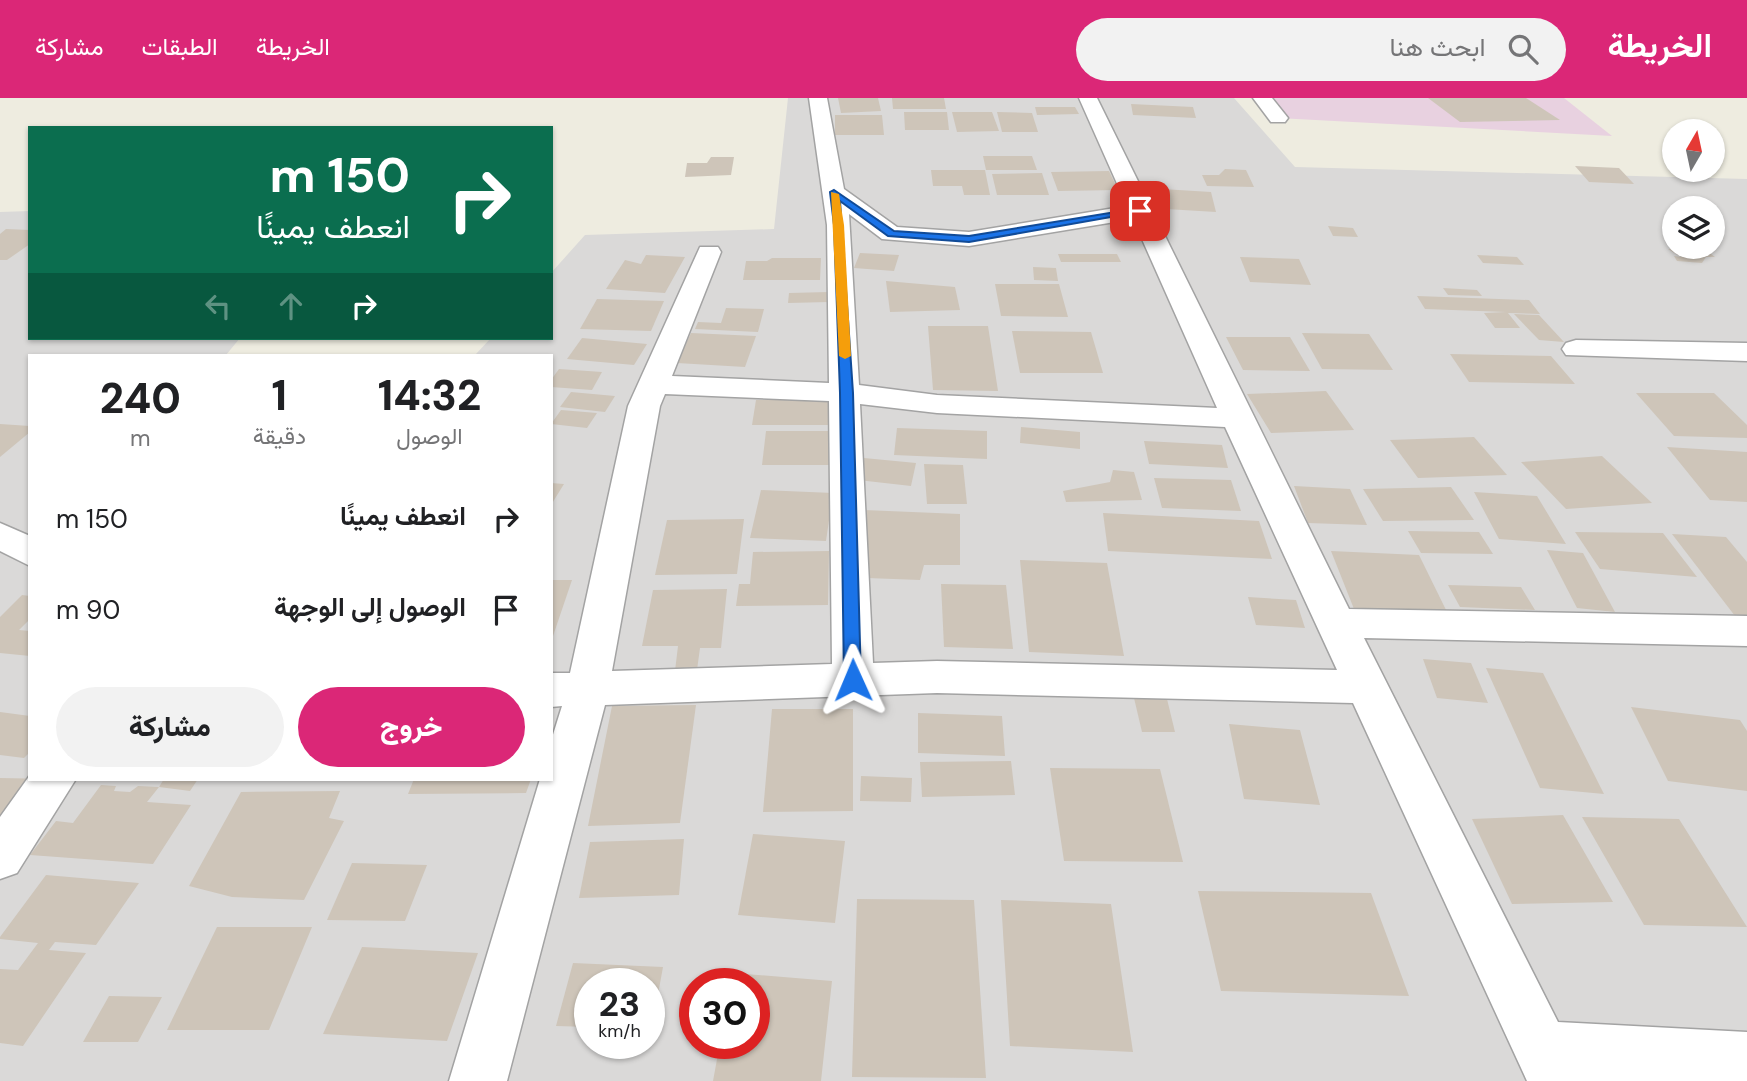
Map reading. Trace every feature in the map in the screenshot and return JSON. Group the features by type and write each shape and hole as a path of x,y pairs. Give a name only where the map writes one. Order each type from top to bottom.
{"street":[{"path":"818,98 839,225 853,680"},
{"path":"1088,98 1237,418 1550,1065 1747,1061"},
{"path":"1262,98 1278,118"},
{"path":"834,192 891,233 969,239 1140,211"},
{"path":"553,762 644,406 709,252"},
{"path":"1576,349 1747,352"},
{"path":"655,384 846,393 937,404 1237,418"},
{"path":"0,535 28,552"},
{"path":"1338,623 1747,631"},
{"path":"570,690 937,677 1368,687"},
{"path":"0,857 52,781"},
{"path":"478,1081 549,781"}],"shaded area":[{"path":"788,98 1234,98 1295,167 1662,177 1662,182 1726,182 1726,178 1747,179 1747,1081 0,1081 0,212 28,211 28,340 238,340 227,354 28,354 28,781 553,781 553,354 476,354 489,340 553,340 553,271 585,235 774,229"},
{"path":"1262,98 1564,98 1612,136 1278,118"}],"building":[{"path":"838,98 878,98 881,111 841,113"},
{"path":"892,98 944,98 946,109 893,109"},
{"path":"1428,98 1526,98 1560,120 1460,122"},
{"path":"1131,104 1193,107 1196,118 1133,115"},
{"path":"1035,107 1075,107 1079,114 1037,115"},
{"path":"904,112 947,112 949,130 905,130"},
{"path":"952,112 992,112 999,131 957,132"},
{"path":"997,112 1032,113 1038,132 1002,132"},
{"path":"835,115 882,115 884,135 835,135"},
{"path":"983,156 1032,156 1037,170 986,170"},
{"path":"711,157 734,157 731,175 685,177 687,163 707,163"},
{"path":"1575,166 1619,168 1634,184 1589,182"},
{"path":"1225,169 1246,170 1254,187 1207,186 1202,175 1219,175"},
{"path":"931,170 985,170 990,195 964,195 962,186 933,186"},
{"path":"1109,171 1118,190 1058,191 1051,172"},
{"path":"1042,173 1049,195 997,195 992,174"},
{"path":"1162,189 1211,192 1216,212 1166,209"},
{"path":"1328,226 1353,228 1358,237 1333,236"},
{"path":"6,229 28,230 28,245 7,260 0,260 0,234"},
{"path":"860,253 899,255 894,271 854,268"},
{"path":"1058,254 1117,254 1121,262 1061,262"},
{"path":"646,255 685,257 665,293 606,289 625,260 641,264"},
{"path":"1477,255 1517,257 1524,265 1483,263"},
{"path":"1240,257 1299,259 1311,285 1250,282"},
{"path":"772,258 821,258 820,280 743,280 746,261 767,261"},
{"path":"1676,259 1705,259 1702,263"},
{"path":"1033,267 1056,268 1058,281 1034,280"},
{"path":"886,281 955,287 960,310 890,312"},
{"path":"995,284 1059,284 1068,317 1001,316"},
{"path":"1443,288 1477,290 1482,296 1448,295"},
{"path":"829,292 829,302 788,303 789,293"},
{"path":"1417,296 1529,300 1540,314 1508,313 1520,328 1495,328 1484,313 1506,312 1425,309"},
{"path":"597,299 664,301 651,331 580,329"},
{"path":"726,308 764,309 758,332 695,329 698,322 721,323"},
{"path":"1514,314 1539,315 1564,342 1539,340"},
{"path":"928,326 988,326 998,391 933,390"},
{"path":"1012,331 1091,332 1103,373 1020,373"},
{"path":"691,333 756,336 745,367 677,363"},
{"path":"1302,333 1369,334 1393,370 1322,369"},
{"path":"1226,337 1290,337 1310,371 1243,370"},
{"path":"582,338 647,344 634,365 567,359"},
{"path":"1450,354 1551,356 1575,384 1469,382"},
{"path":"559,369 602,372 592,390 553,387 553,377"},
{"path":"1326,391 1354,430 1271,433 1247,394"},
{"path":"571,392 615,396 605,412 560,407"},
{"path":"1636,393 1714,393 1747,425 1747,438 1674,436"},
{"path":"756,400 834,400 833,425 752,425"},
{"path":"561,410 597,413 587,428 553,424"},
{"path":"0,424 28,426 28,434 0,457"},
{"path":"1021,427 1080,432 1080,449 1020,443"},
{"path":"897,428 987,431 987,459 894,455"},
{"path":"766,431 836,431 834,465 762,465"},
{"path":"1474,437 1507,475 1418,478 1390,440"},
{"path":"1144,441 1222,445 1228,468 1149,464"},
{"path":"1667,447 1747,452 1747,502 1710,500"},
{"path":"1602,456 1652,503 1566,509 1521,462"},
{"path":"864,458 916,463 911,486 858,480"},
{"path":"924,464 963,465 967,504 927,504"},
{"path":"1113,470 1134,472 1142,500 1066,502 1063,491 1110,482"},
{"path":"1154,478 1231,480 1241,511 1162,508"},
{"path":"553,483 564,484 553,502"},
{"path":"1294,486 1350,489 1367,525 1308,523"},
{"path":"1451,487 1474,520 1383,521 1363,489"},
{"path":"761,490 833,493 826,541 750,538"},
{"path":"1474,492 1537,496 1566,544 1499,539"},
{"path":"864,510 960,514 960,565 924,565 920,580 867,578"},
{"path":"1103,513 1259,521 1272,559 1108,551"},
{"path":"744,519 737,574 655,575 667,520"},
{"path":"1408,531 1479,532 1493,554 1421,553"},
{"path":"1575,532 1663,533 1697,577 1600,569"},
{"path":"1672,534 1726,537 1747,562 1747,617 1735,616"},
{"path":"1547,550 1583,553 1615,612 1577,608"},
{"path":"829,551 828,605 736,606 739,584 750,584 753,552"},
{"path":"1331,551 1419,555 1448,614 1354,609"},
{"path":"1020,560 1107,563 1124,656 1029,652"},
{"path":"553,580 572,580 553,636"},
{"path":"941,584 1006,585 1013,649 944,647"},
{"path":"1448,585 1521,587 1535,610 1460,607"},
{"path":"727,589 721,648 700,648 697,670 675,671 678,646 642,646 653,590"},
{"path":"22,595 28,596 28,621 19,630 28,631 28,656 0,653 0,617"},
{"path":"1248,597 1296,600 1305,628 1256,625"},
{"path":"1423,659 1471,663 1488,703 1437,698"},
{"path":"1486,668 1543,673 1604,794 1540,788"},
{"path":"1134,698 1167,699 1175,732 1142,732"},
{"path":"696,705 680,823 588,826 612,706"},
{"path":"1631,707 1740,720 1747,731 1747,791 1668,781"},
{"path":"772,709 853,709 853,811 763,812"},
{"path":"0,712 28,716 28,754 24,758 0,755"},
{"path":"918,713 1002,716 1005,756 918,753"},
{"path":"1229,724 1300,730 1320,805 1244,799"},
{"path":"1011,761 1015,795 922,797 920,762"},
{"path":"1050,768 1160,769 1183,862 1064,861"},
{"path":"861,776 912,778 911,802 860,801"},
{"path":"0,778 51,781 0,849"},
{"path":"163,781 197,781 190,791 159,787"},
{"path":"413,781 530,781 526,793 408,794"},
{"path":"101,785 116,786 114,791 130,792 138,786 159,787 147,802 191,805 153,864 30,855 56,821 73,823"},
{"path":"340,791 329,818 344,821 304,900 232,897 189,886 241,792"},
{"path":"1563,815 1613,902 1512,904 1472,819"},
{"path":"1582,817 1679,819 1747,927 1644,925"},
{"path":"753,834 845,841 835,923 738,915"},
{"path":"684,839 679,895 579,898 590,842"},
{"path":"352,863 427,865 405,921 327,920"},
{"path":"46,875 139,883 96,945 55,942 49,950 86,953 23,1046 0,1043 0,969 18,970 38,943 0,937"},
{"path":"1198,891 1371,893 1409,996 1221,991"},
{"path":"857,899 974,900 986,1078 852,1077"},
{"path":"1001,900 1111,904 1133,1052 1010,1046"},
{"path":"217,927 312,927 269,1030 167,1030"},
{"path":"362,947 478,953 447,1041 323,1034"},
{"path":"573,963 663,967 574,968 574,1027 556,1026"},
{"path":"770,976 832,981 821,1081 713,1081 717,1059 770,1059"},
{"path":"109,996 162,997 138,1042 83,1042"}],"slow traffic":[{"path":"835,194 845,356"}],"route":[{"path":"853,680 846,393 839,225 834,192 891,233 969,239 1140,211"}]}
